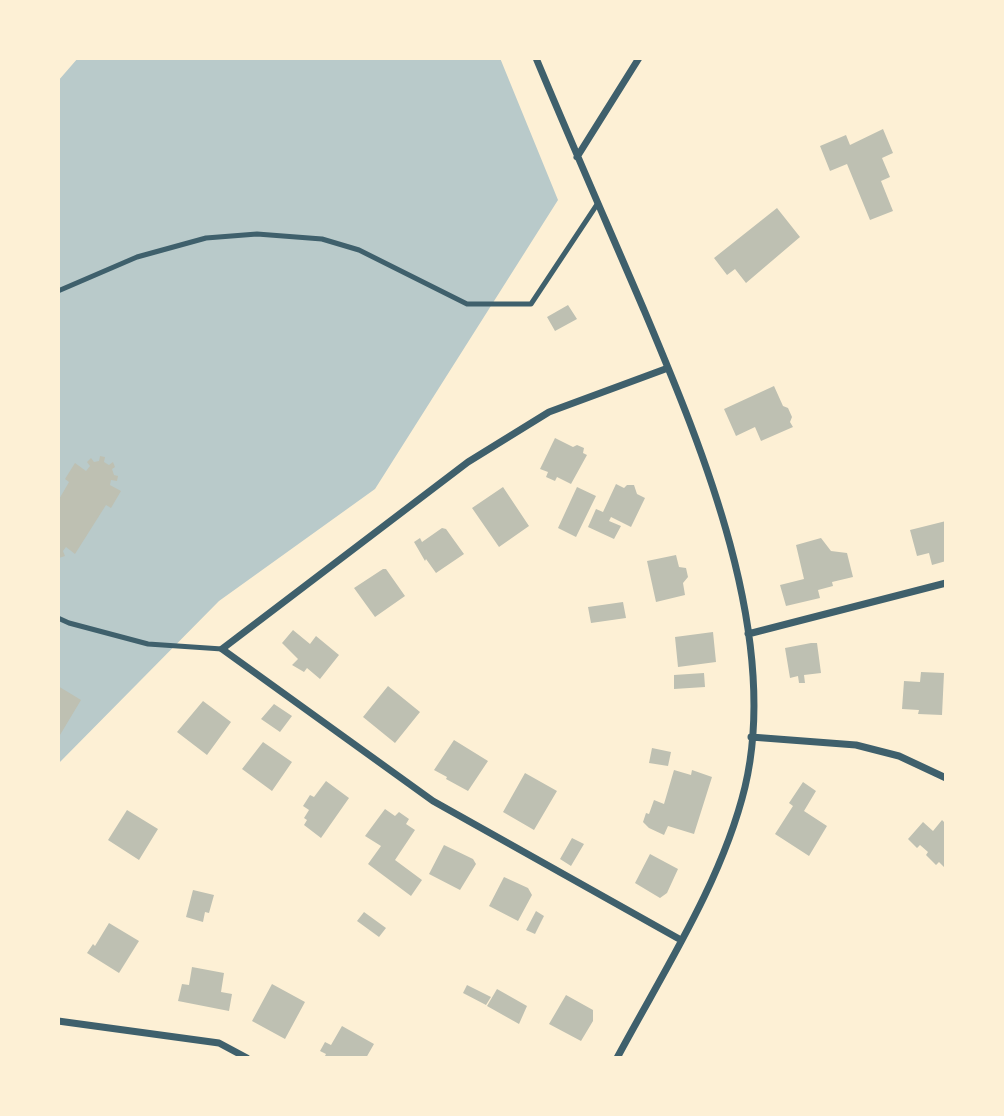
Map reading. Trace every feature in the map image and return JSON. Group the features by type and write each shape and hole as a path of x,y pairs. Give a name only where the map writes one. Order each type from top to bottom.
{"street":[{"path":"536,58 704,456 733,560 748,634 753,684 746,783 734,826 712,880 617,1058"},
{"path":"577,157 639,58"},
{"path":"668,368 549,412 468,462 222,649 433,801 681,940"},
{"path":"748,634 946,583"},
{"path":"751,737 856,745 899,756 946,778"},
{"path":"58,1021 219,1043 247,1058"}],"lane":[{"path":"58,291 137,257 206,238 257,234 322,239 359,250 467,304 531,304 598,203"},
{"path":"58,618 69,624 148,644 222,649"}],"shaded area":[{"path":"78,58 500,58 558,200 375,489 219,601 58,764 58,81"}],"building":[{"path":"883,129 893,153 882,158 890,177 881,181 893,211 870,220 847,164 830,171 820,146 846,135 850,145"},
{"path":"777,208 800,237 746,283 735,269 727,275 714,258"},
{"path":"568,305 577,319 555,331 547,317"},
{"path":"774,386 783,406 788,408 793,427 761,441 755,427 736,436 724,409"},
{"path":"555,438 573,447 577,445 584,448 583,453 587,455 571,484 557,477 555,481 546,477 548,472 540,469"},
{"path":"100,456 105,457 104,462 109,465 113,462 114,475 118,476 117,481 111,480 110,485 121,491 111,508 106,505 75,554 66,547 63,551 65,556 59,558 58,501 69,482 65,479 75,463 86,471 90,466 87,462 91,458 94,462 99,461"},
{"path":"616,484 624,488 634,485 637,494 645,498 631,527 611,517 609,521 621,526 614,539 588,527 596,509 603,512"},
{"path":"503,487 529,526 499,547 472,508"},
{"path":"577,487 596,496 576,537 558,528"},
{"path":"946,521 946,561 932,565 929,553 917,556 910,530"},
{"path":"442,528 446,529 464,554 436,573 414,542 420,538 422,542"},
{"path":"821,538 831,551 847,553 853,577 832,582 833,586 818,590 820,598 786,606 780,585 804,579 796,545"},
{"path":"676,555 679,567 686,568 688,577 683,583 685,595 656,602 647,561"},
{"path":"386,569 405,596 375,617 354,588"},
{"path":"623,602 626,618 591,623 588,607"},
{"path":"293,630 310,644 316,636 339,655 320,679 307,668 304,672 292,665 298,659 282,643"},
{"path":"713,632 716,662 678,667 675,637"},
{"path":"817,643 821,673 804,675 805,683 799,683 798,676 790,678 785,648"},
{"path":"921,672 944,673 942,715 918,714 919,710 902,709 904,681 920,682"},
{"path":"704,673 705,687 674,689 674,675"},
{"path":"58,686 81,700 60,735 58,734"},
{"path":"388,686 420,712 395,743 363,717"},
{"path":"203,701 231,722 207,755 177,732"},
{"path":"274,704 292,716 280,732 261,719"},
{"path":"454,740 488,761 468,791 434,770"},
{"path":"263,742 292,762 272,791 242,769"},
{"path":"652,748 671,752 668,766 649,763"},
{"path":"674,770 691,775 692,770 712,777 694,834 668,826 664,835 643,822 654,800 664,804"},
{"path":"525,773 557,791 534,830 503,812"},
{"path":"326,781 349,798 321,838 304,825 307,820 304,818 309,810 303,806 310,795 314,797"},
{"path":"803,782 816,791 804,811 827,826 809,856 775,834 793,806 789,803"},
{"path":"385,809 395,816 399,812 409,819 406,824 415,830 395,860 422,880 411,896 368,864 381,846 365,836"},
{"path":"127,810 158,829 139,860 108,840"},
{"path":"942,820 946,824 946,869 939,862 936,865 926,855 928,852 920,845 917,848 908,839 923,822 933,831"},
{"path":"572,838 584,844 571,866 560,859"},
{"path":"444,845 473,859 476,864 460,890 429,874"},
{"path":"650,854 678,869 667,893 660,898 635,883"},
{"path":"504,877 528,888 532,895 518,921 489,906"},
{"path":"193,890 214,895 209,913 205,912 203,922 186,917"},
{"path":"536,911 544,916 535,934 526,930"},
{"path":"364,912 386,928 379,937 357,921"},
{"path":"109,923 139,941 119,973 87,953 93,944 95,946"},
{"path":"192,967 224,973 221,992 232,994 229,1011 178,1001 182,984 189,985"},
{"path":"272,984 305,1002 285,1039 252,1021"},
{"path":"467,985 491,997 486,1005 463,993"},
{"path":"497,989 527,1006 519,1024 487,1006"},
{"path":"566,995 593,1010 593,1021 581,1041 549,1024"},
{"path":"342,1026 374,1044 366,1058 324,1058 326,1054 320,1051 325,1042 331,1045"}]}
